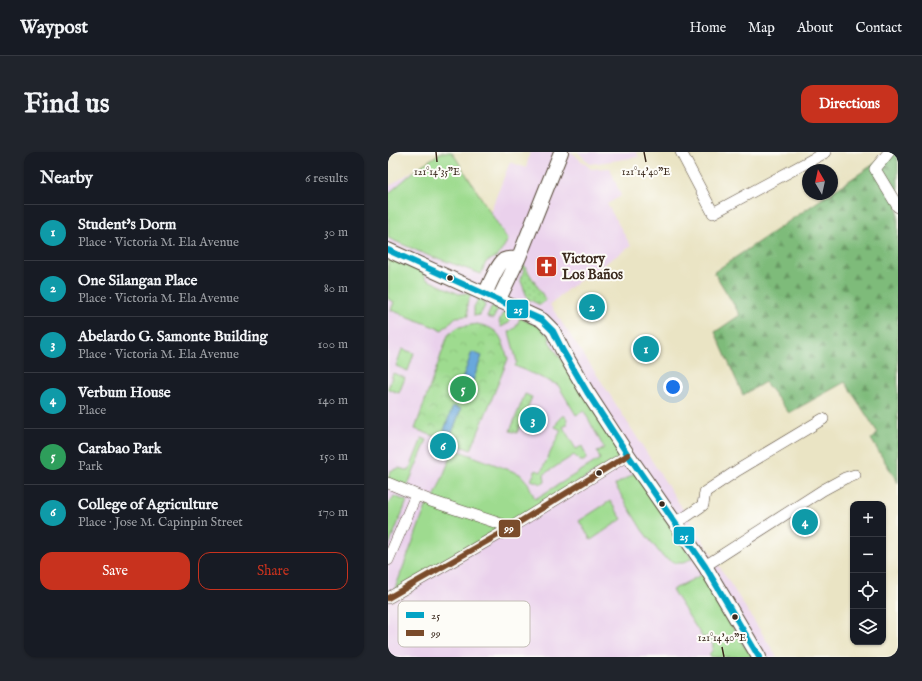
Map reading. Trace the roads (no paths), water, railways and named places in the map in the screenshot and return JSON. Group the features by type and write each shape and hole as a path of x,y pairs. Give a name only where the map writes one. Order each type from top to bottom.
{"main road":[{"path":"498,301 561,152"},
{"path":"388,250 542,320 553,331 563,351 628,455 705,566 759,657"},
{"path":"485,294 504,260 517,259"}],"street":[{"path":"681,152 713,213 822,153"},
{"path":"888,152 875,169 898,207"},
{"path":"675,522 703,505 705,492 738,470 809,429 823,419"},
{"path":"388,598 505,531 628,455"},
{"path":"705,566 823,490 845,478 855,475"},
{"path":"388,483 416,495 510,527"},
{"path":"388,560 416,495"}],"water":[{"path":"472,352 482,356 471,386 461,382"},
{"path":"453,406 461,409 452,433 444,430"}],"place":[{"name":"Victory Los Baños","path":"546,266"},
{"name":"One Silangan Place","path":"592,307"},
{"name":"Student's Dorm","path":"646,349"},
{"name":"Carabao Park","path":"463,389"},
{"name":"Abelardo G. Samonte Building","path":"533,420"},
{"name":"College of Agriculture","path":"443,446"},
{"name":"Verbum House","path":"805,522"}]}
